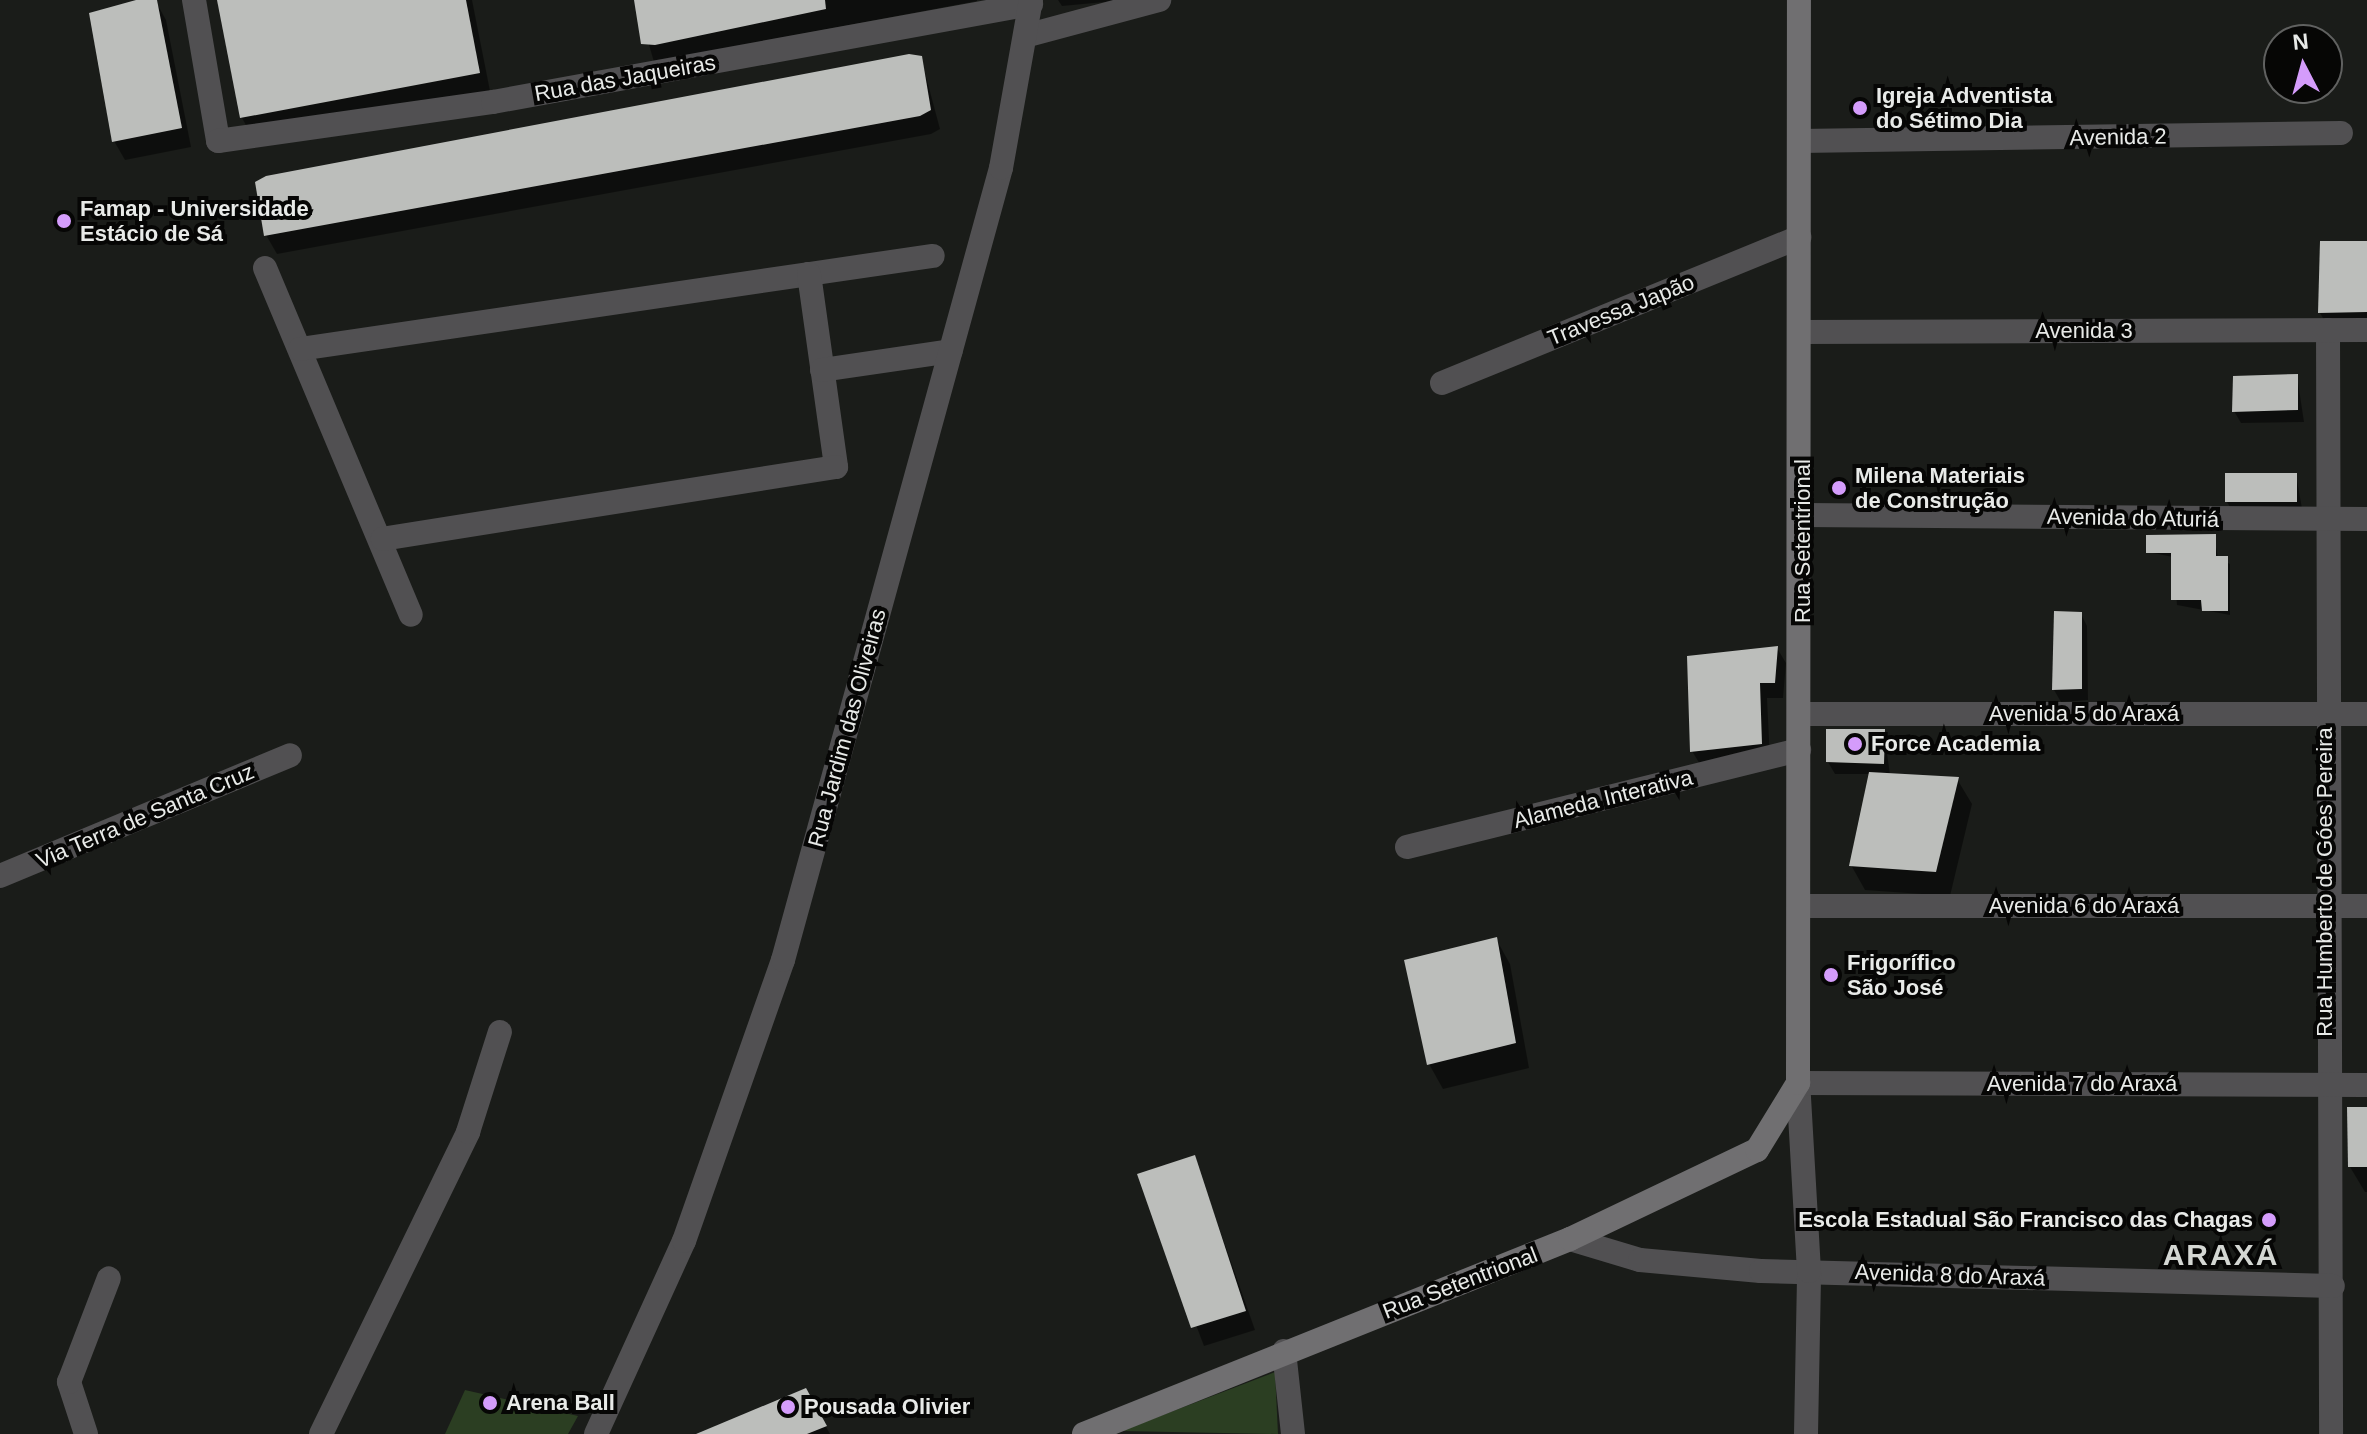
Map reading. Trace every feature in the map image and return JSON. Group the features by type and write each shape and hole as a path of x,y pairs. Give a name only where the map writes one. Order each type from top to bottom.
{"street":[{"name":"Rua das Jaqueiras","path":"194,0 218,141 493,102 1031,2"},
{"path":"1025,36 1159,0"},
{"name":"Rua Setentrional","path":"1799,0 1803,515 1799,750 1802,906 1798,1083 1809,1271 1806,1434"},
{"name":"Rua Jardim das Oliveiras","path":"596,1434 684,1241 783,960 1001,168 1031,2"},
{"name":"Avenida 2","path":"1800,141 2341,133"},
{"name":"Travessa Japão","path":"1442,383 1799,237"},
{"path":"300,349 933,256"},
{"path":"265,268 383,539 411,615"},
{"path":"383,539 836,467 809,274"},
{"name":"Rua Humberto de Góes Pereira","path":"2328,330 2324,519 2325,1085 2333,1286 2331,1434"},
{"name":"Avenida 3","path":"1801,332 2367,330"},
{"path":"822,370 951,351"},
{"name":"Avenida do Aturiá","path":"1803,515 2367,519"},
{"name":"Avenida 5 do Araxá","path":"1800,714 2367,714"},
{"name":"Alameda Interativa","path":"1407,847 1799,750"},
{"name":"Via Terra de Santa Cruz","path":"0,876 290,755"},
{"name":"Avenida 6 do Araxá","path":"1802,906 2367,906"},
{"path":"321,1434 468,1132 500,1032"},
{"name":"Rua Setentrional","path":"1084,1434 1284,1351 1570,1239 1757,1150 1798,1083"},
{"name":"Avenida 7 do Araxá","path":"1798,1083 2367,1085"},
{"name":"Avenida 8 do Araxá","path":"1570,1239 1661,1264 2333,1286"},
{"path":"86,1434 69,1382 109,1278"},
{"path":"1284,1351 1293,1434"}],"green space":[{"path":"1275,1372 1278,1434 1121,1431"},
{"name":"Arena Ball","path":"465,1390 578,1416 568,1434 445,1434"}],"building":[{"path":"136,0 157,0 182,128 112,142 89,13"},
{"path":"217,0 466,0 480,73 240,118"},
{"path":"634,0 825,0 826,9 655,45 641,44"},
{"path":"909,54 922,56 931,110 920,116 264,236 255,182 266,176"},
{"path":"2320,241 2367,241 2367,312 2318,313"},
{"path":"2298,374 2298,410 2232,412 2233,376"},
{"path":"2225,473 2297,473 2297,502 2225,502"},
{"path":"2216,534 2216,556 2228,556 2228,611 2202,611 2201,600 2171,600 2171,553 2146,553 2146,535"},
{"path":"2054,611 2082,612 2082,689 2052,690"},
{"path":"1778,646 1775,683 1760,683 1762,744 1690,752 1687,656"},
{"name":"Force Academia","path":"1826,729 1885,729 1884,764 1826,762"},
{"path":"1869,772 1959,777 1936,872 1849,866"},
{"path":"1497,937 1516,1043 1427,1065 1404,960"},
{"path":"2347,1107 2367,1107 2367,1167 2348,1167"},
{"path":"1195,1155 1246,1311 1191,1328 1137,1174"},
{"name":"Pousada Olivier","path":"806,1388 827,1426 807,1434 696,1434"}],"place":[{"name":"Igreja Adventista do Sétimo Dia","path":"1860,108"},
{"name":"Famap - Universidade Estácio de Sá","path":"64,221"},
{"name":"Milena Materiais de Construção","path":"1839,488"},
{"name":"Force Academia","path":"1855,744"},
{"name":"Frigorífico São José","path":"1831,975"},
{"name":"Escola Estadual São Francisco das Chagas","path":"2269,1220"},
{"name":"Arena Ball","path":"490,1403"},
{"name":"Pousada Olivier","path":"788,1407"}],"district":[{"name":"ARAXÁ","path":"2221,1255"}]}
